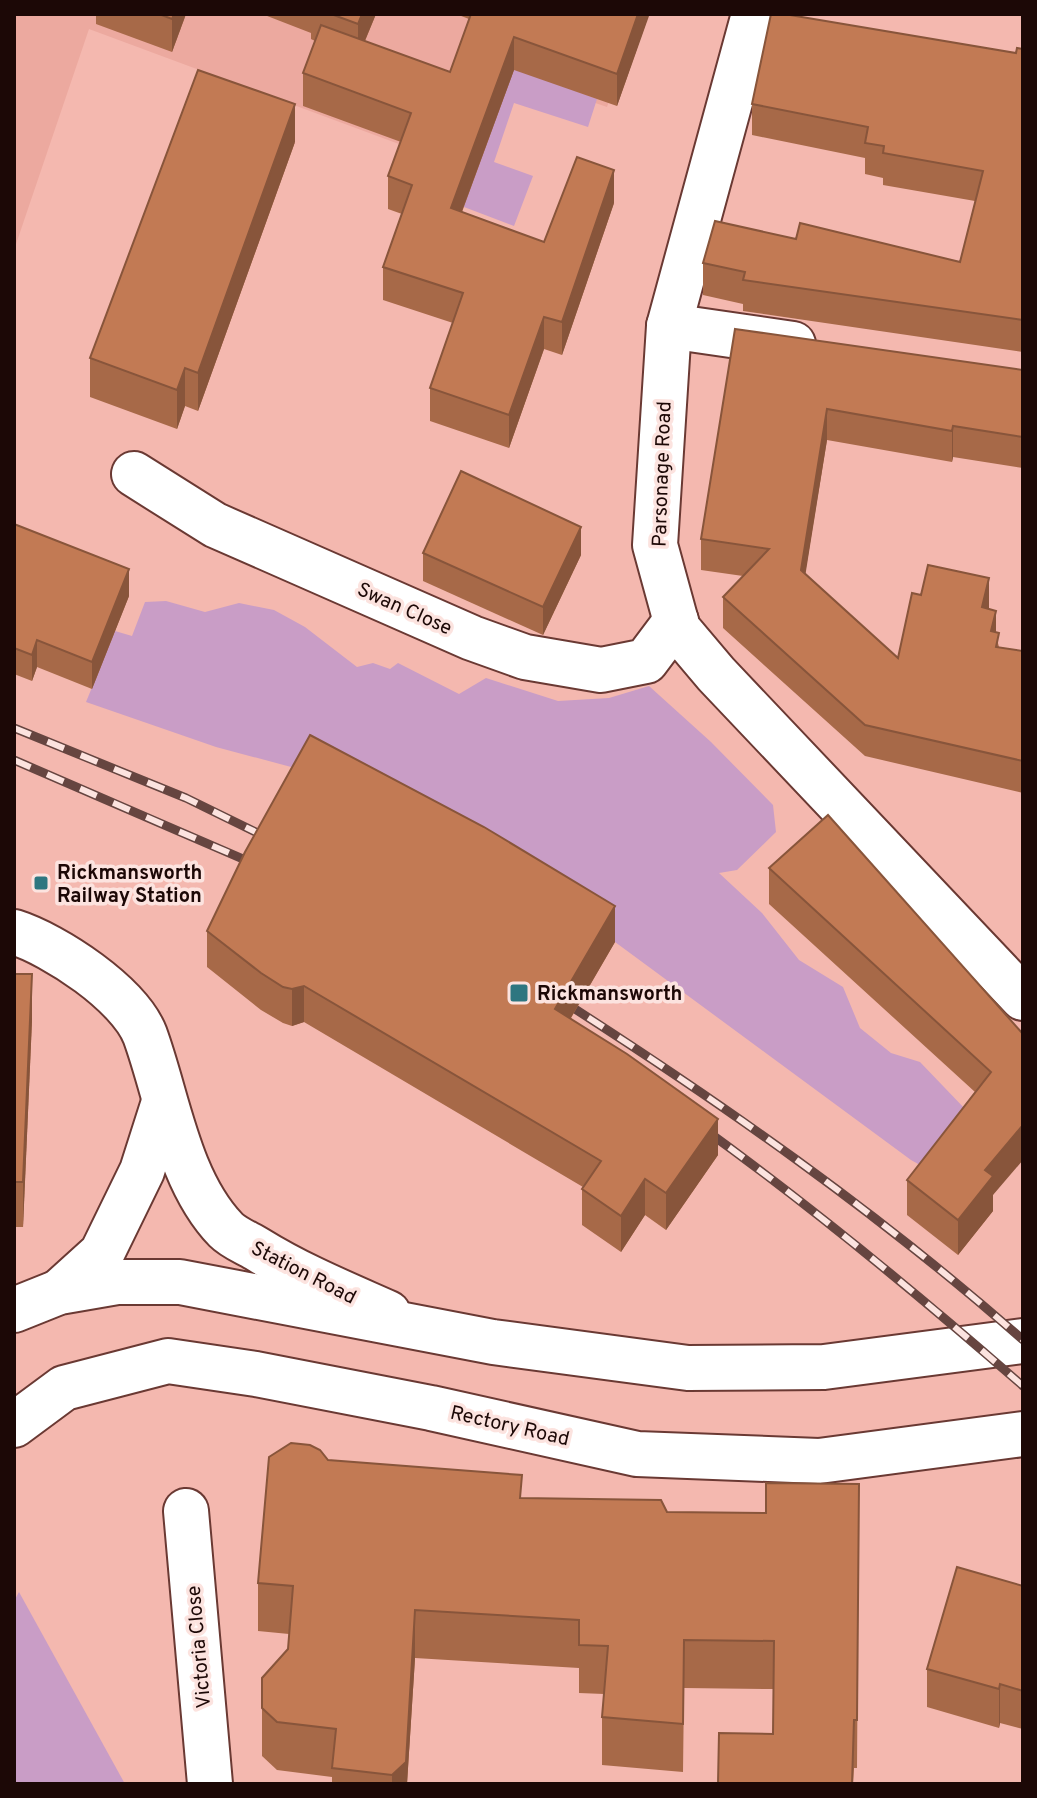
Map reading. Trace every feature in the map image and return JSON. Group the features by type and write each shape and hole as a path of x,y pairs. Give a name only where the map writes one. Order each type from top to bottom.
{"street":[{"name":"Parsonage Road","path":"754,14 669,326 655,545 678,629 716,674 1023,998"},
{"path":"669,326 838,350"},
{"name":"Swan Close","path":"134,474 215,525 472,638 525,657 601,670 646,661 676,621"},
{"name":"Station Road","path":"14,932 67,959 124,1003 144,1032 164,1102 202,1199 228,1232 295,1272 427,1330"},
{"path":"59,1292 102,1253 142,1171 164,1102"},
{"path":"14,1310 59,1292 117,1282 180,1282 493,1342 688,1368 824,1367 1023,1341"},
{"name":"Rectory Road","path":"14,1425 64,1388 168,1361 402,1402 637,1454 819,1461 1023,1434"},
{"name":"Victoria Close","path":"186,1511 210,1784"}],"shaded area":[{"path":"14,14 640,14 607,107 461,57 407,147 89,29 14,250"},
{"path":"461,48 597,99 588,127 514,103 494,162 533,176 514,226 464,207"},
{"path":"166,601 205,612 239,603 274,610 305,627 357,667 373,663 390,669 398,663 459,694 486,678 558,701 609,698 649,686 711,742 773,805 776,832 737,870 719,873 762,913 799,960 843,987 860,1028 891,1053 920,1062 967,1111 929,1170 911,1160 615,942 310,772 216,747 86,702 115,631 132,636 145,602"},
{"path":"19,1592 125,1784 14,1784 14,1601"}],"building":[{"path":"331,14 362,14 358,24"},
{"path":"471,14 638,14 617,74 514,37 451,208 544,242 577,157 614,170 562,322 544,317 509,415 430,388 463,293 383,267 412,185 388,176 411,113 303,73 321,25 450,72"},
{"path":"771,14 1016,53 1017,48 1023,49 1023,320 743,280 745,272 703,263 715,221 796,239 800,223 960,262 983,171 883,153 884,146 865,143 868,127 752,104"},
{"path":"198,70 295,104 198,373 185,368 177,390 90,358"},
{"path":"735,329 1023,370 1023,437 953,426 952,431 827,409 801,570 898,658 912,593 921,595 928,565 989,578 982,607 996,611 991,631 999,633 996,647 1023,651 1023,761 865,725 723,597 769,549 701,539"},
{"path":"461,471 581,527 543,607 423,553"},
{"path":"14,524 129,569 92,662 37,640 32,655 14,648"},
{"path":"310,735 484,827 615,906 555,1009 627,1054 718,1119 666,1193 645,1179 621,1216 582,1189 601,1161 304,986 292,989 283,987 207,931 245,852"},
{"path":"828,815 1023,1034 1023,1125 985,1170 993,1176 958,1220 907,1180 991,1072 769,868"},
{"path":"14,974 32,974 23,1182 14,1182"},
{"path":"291,1443 310,1445 320,1450 328,1460 522,1475 520,1498 661,1500 667,1512 766,1513 766,1483 859,1484 857,1720 854,1720 852,1784 718,1784 719,1733 773,1734 774,1641 684,1640 683,1724 602,1717 608,1646 579,1645 579,1620 415,1610 406,1762 392,1775 332,1768 336,1729 277,1722 262,1708 262,1678 288,1649 293,1586 258,1583 269,1457"},
{"path":"957,1567 1023,1586 1023,1691 1000,1684 999,1689 927,1669"}],"railway":[{"path":"14,728 186,798 274,841"},
{"path":"14,760 264,868"},
{"path":"558,998 679,1077 797,1160 912,1247 1023,1340"},
{"path":"700,1126 864,1252 1023,1386"}],"place":[{"name":"Rickmansworth Railway Station","path":"41,883"},
{"name":"Rickmansworth","path":"519,993"}]}
